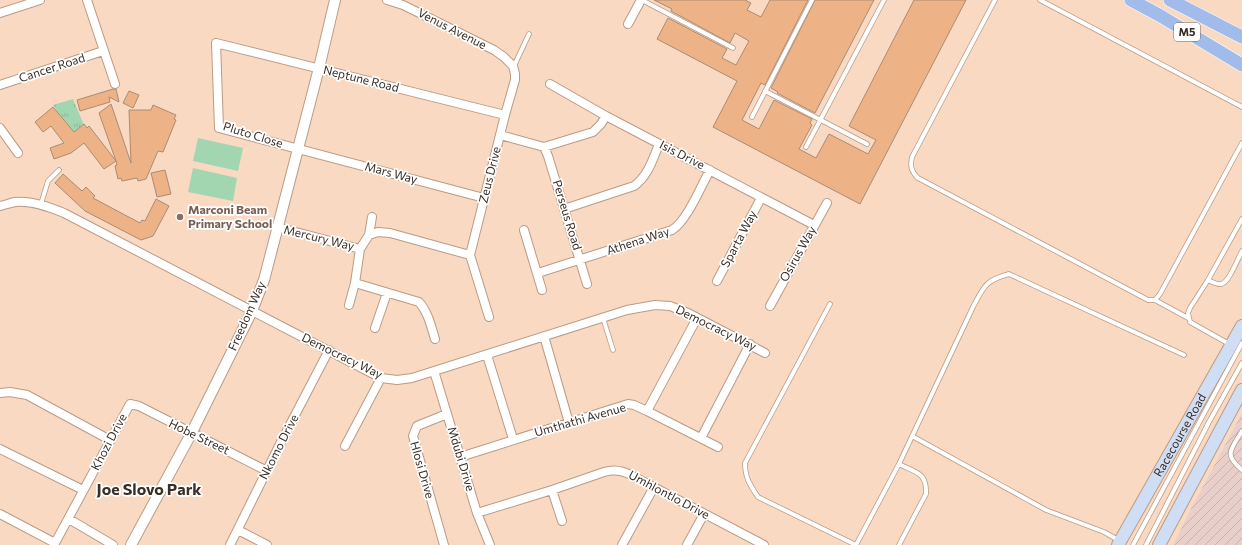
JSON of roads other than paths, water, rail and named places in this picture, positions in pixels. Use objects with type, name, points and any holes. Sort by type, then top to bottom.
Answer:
[{"type":"main road","name":"M5","points":[[1131,0],[1159,15],[1242,65]]},
{"type":"main road","name":"M5","points":[[1170,0],[1242,37]]},
{"type":"main road","name":"Racecourse Road","points":[[1122,544],[1236,344],[1242,326]]},
{"type":"main road","points":[[1159,545],[1242,390]]},
{"type":"street","points":[[0,13],[40,0]]},
{"type":"street","points":[[87,0],[115,84]]},
{"type":"street","name":"Freedom Way","points":[[131,545],[191,434],[209,394],[252,311],[264,280],[297,148],[319,68],[335,0]]},
{"type":"street","name":"Venus Avenue","points":[[387,0],[404,5],[494,50],[513,66]]},
{"type":"street","points":[[628,24],[641,0]]},
{"type":"street","name":"Neptune Road","points":[[216,43],[505,115]]},
{"type":"street","name":"Pluto Close","points":[[216,43],[219,128],[297,148]]},
{"type":"street","name":"Cancer Road","points":[[0,85],[103,51]]},
{"type":"street","name":"Zeus Drive","points":[[470,255],[515,80],[513,66]]},
{"type":"street","name":"Isis Drive","points":[[550,84],[606,116],[814,225]]},
{"type":"street","points":[[500,135],[544,147],[593,132],[606,116]]},
{"type":"street","points":[[0,128],[18,153]]},
{"type":"street","points":[[564,209],[634,186],[641,181],[646,174],[659,144]]},
{"type":"street","name":"Perseus Road","points":[[544,147],[587,284]]},
{"type":"street","name":"Mars Way","points":[[297,148],[484,198]]},
{"type":"street","name":"Athena Way","points":[[538,273],[672,230],[679,226],[710,170]]},
{"type":"street","name":"Sparta Way","points":[[717,281],[762,198]]},
{"type":"street","name":"Democracy Way","points":[[0,206],[16,202],[54,208],[330,350],[381,378],[397,380],[406,379],[627,310],[655,305],[670,306],[750,344],[765,353]]},
{"type":"street","name":"Osirus Way","points":[[770,306],[827,203]]},
{"type":"street","points":[[349,305],[355,283],[360,249],[369,236],[372,217]]},
{"type":"street","name":"Mercury Way","points":[[277,227],[360,249]]},
{"type":"street","points":[[524,230],[542,290]]},
{"type":"street","points":[[369,236],[378,232],[390,233],[470,255],[489,318]]},
{"type":"street","points":[[355,283],[419,302],[428,316],[435,339]]},
{"type":"street","points":[[375,328],[386,293]]},
{"type":"street","points":[[647,411],[697,318]]},
{"type":"street","points":[[544,336],[569,423]]},
{"type":"street","points":[[701,438],[750,344]]},
{"type":"street","name":"Nkomo Drive","points":[[230,545],[330,350]]},
{"type":"street","points":[[487,354],[513,439]]},
{"type":"street","name":"Mdubi Drive","points":[[434,371],[477,513],[490,545]]},
{"type":"street","points":[[345,446],[381,378]]},
{"type":"street","points":[[0,393],[10,392],[27,395],[110,440]]},
{"type":"street","name":"Hobe Street","points":[[131,404],[139,406],[191,434],[267,471]]},
{"type":"street","name":"Khozi Drive","points":[[55,544],[110,440],[131,404]]},
{"type":"street","name":"Umthathi Avenue","points":[[460,457],[513,439],[628,404],[647,411],[718,447]]},
{"type":"street","name":"Hlosi Drive","points":[[444,545],[413,436],[417,426],[447,414]]},
{"type":"street","points":[[0,449],[83,490]]},
{"type":"street","name":"Umhlontlo Drive","points":[[477,513],[612,470],[626,472],[755,543],[764,545]]},
{"type":"street","points":[[622,545],[654,487]]},
{"type":"street","points":[[552,490],[562,522]]},
{"type":"street","points":[[0,514],[55,544]]},
{"type":"street","points":[[688,545],[704,514]]},
{"type":"street","points":[[69,519],[113,545]]},
{"type":"street","points":[[238,530],[267,545]]},
{"type":"lane","points":[[641,0],[733,48]]},
{"type":"lane","points":[[752,117],[812,0]]},
{"type":"lane","points":[[806,147],[884,0]]},
{"type":"lane","points":[[995,0],[912,157],[910,165],[913,173],[918,178],[1148,300],[1155,300],[1188,318],[1190,322],[1236,344],[1133,545]]},
{"type":"lane","points":[[1040,0],[1242,107]]},
{"type":"lane","name":"Zeus Drive","points":[[513,66],[529,34]]},
{"type":"lane","points":[[765,91],[867,144]]},
{"type":"lane","points":[[1155,300],[1242,143]]},
{"type":"lane","points":[[40,205],[48,181],[59,170]]},
{"type":"lane","points":[[1188,318],[1190,308],[1208,280],[1242,219]]},
{"type":"lane","points":[[1208,280],[1221,284],[1224,283],[1228,279],[1242,251]]},
{"type":"lane","points":[[830,304],[746,463],[745,473],[750,486],[758,497],[856,545],[899,464],[984,286],[997,278],[1009,274],[1184,356]]},
{"type":"lane","points":[[603,318],[613,350]]},
{"type":"lane","points":[[1146,545],[1209,422],[1242,363]]},
{"type":"lane","points":[[1242,431],[1231,450],[1230,456],[1232,461],[1242,470]]},
{"type":"lane","points":[[912,436],[1046,510],[1104,532],[1122,544]]},
{"type":"lane","points":[[899,464],[922,476],[927,486],[926,494],[899,545]]},
{"type":"place","name":"Marconi Beam Primary School","points":[[180,217]]},
{"type":"district","name":"Joe Slovo Park","points":[[149,489]]}]
